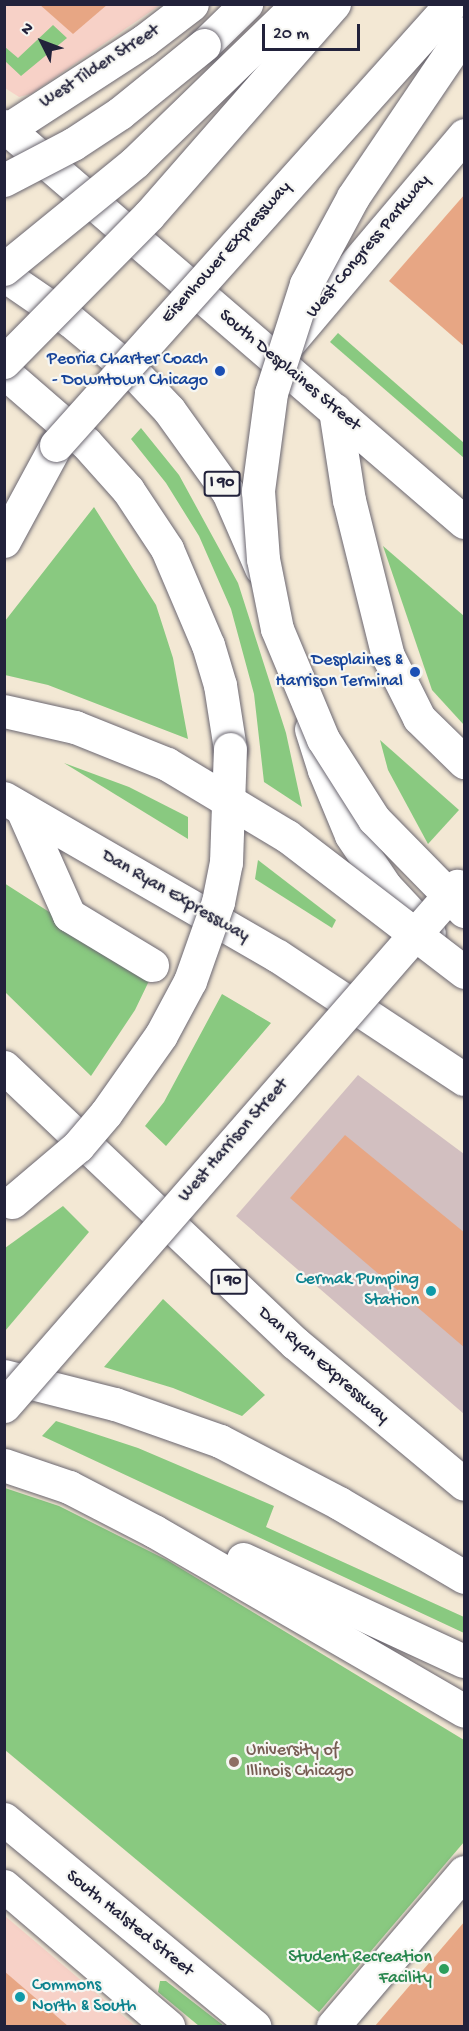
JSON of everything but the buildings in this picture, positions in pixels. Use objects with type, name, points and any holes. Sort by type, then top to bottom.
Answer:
[{"type":"main road","name":"West Tilden Street","points":[[6,128],[146,40],[192,4]]},
{"type":"main road","points":[[4,180],[73,144],[120,113],[163,80],[246,4]]},
{"type":"main road","points":[[4,269],[135,162],[297,4]]},
{"type":"main road","points":[[4,362],[149,215],[334,4]]},
{"type":"main road","name":"Eisenhower Expressway","points":[[4,503],[451,4]]},
{"type":"main road","points":[[462,891],[374,819],[322,739],[277,629],[263,559],[258,491],[271,393],[306,284],[353,197],[426,96],[465,33]]},
{"type":"main road","name":"West Congress Parkway","points":[[275,359],[460,126]]},
{"type":"main road","name":"South Desplaines Street","points":[[6,128],[465,522]]},
{"type":"main road","name":"I 90","points":[[4,275],[71,321],[136,375],[203,454],[228,492],[252,543],[286,635],[324,770],[351,835],[385,886],[465,972]]},
{"type":"main road","points":[[4,372],[86,443],[128,490],[167,549],[208,645],[230,749],[226,862],[218,902],[190,981],[161,1035],[106,1113],[78,1146],[8,1204]]},
{"type":"main road","points":[[335,410],[349,500],[388,656],[419,718],[465,762]]},
{"type":"main road","points":[[4,541],[56,445]]},
{"type":"main road","points":[[4,711],[75,727],[167,764],[287,836],[465,972]]},
{"type":"main road","points":[[13,804],[69,915],[152,965]]},
{"type":"main road","name":"Dan Ryan Expressway","points":[[13,804],[278,956],[465,1079]]},
{"type":"main road","name":"West Harrison Street","points":[[4,1406],[462,891]]},
{"type":"main road","name":"Dan Ryan Expressway","points":[[12,1079],[295,1343],[465,1484]]},
{"type":"main road","points":[[4,1376],[115,1404],[220,1441],[339,1503],[465,1577]]},
{"type":"main road","points":[[4,1448],[460,1659]]},
{"type":"main road","points":[[4,1465],[69,1487],[154,1531],[465,1712]]},
{"type":"main road","name":"South Halsted Street","points":[[4,1819],[254,2026]]},
{"type":"main road","points":[[333,2026],[465,1872]]},
{"type":"main road","points":[[4,1886],[168,2026]]},
{"type":"shaded area","points":[[5,5],[160,5],[31,94],[19,97],[5,88]]},
{"type":"shaded area","name":"Cermak Pumping Station","points":[[358,1075],[464,1154],[464,1414],[236,1216]]},
{"type":"shaded area","points":[[5,1916],[135,2026],[5,2026]]},
{"type":"green space","points":[[53,25],[67,38],[21,76],[5,61],[5,47],[18,58]]},
{"type":"green space","points":[[338,333],[464,443],[464,458],[330,342]]},
{"type":"green space","points":[[141,428],[179,475],[238,583],[286,733],[302,807],[264,782],[254,694],[231,609],[199,536],[166,483],[131,439]]},
{"type":"green space","points":[[94,507],[156,605],[173,658],[188,739],[48,685],[5,675],[5,621]]},
{"type":"green space","points":[[383,546],[464,616],[464,725],[432,690]]},
{"type":"green space","points":[[380,740],[459,810],[428,844],[388,770]]},
{"type":"green space","points":[[64,763],[129,787],[188,817],[188,839]]},
{"type":"green space","points":[[258,860],[336,920],[332,928],[255,879]]},
{"type":"green space","points":[[4,883],[68,924],[161,956],[135,1010],[91,1076],[5,992]]},
{"type":"green space","points":[[222,994],[271,1023],[166,1146],[145,1126],[164,1102]]},
{"type":"green space","points":[[63,1206],[89,1232],[5,1331],[5,1248]]},
{"type":"green space","points":[[163,1299],[265,1395],[242,1416],[173,1388],[104,1367]]},
{"type":"green space","points":[[56,1421],[138,1448],[274,1506],[266,1527],[464,1617],[464,1633],[42,1436]]},
{"type":"green space","name":"University of Illinois Chicago","points":[[5,1488],[59,1506],[167,1560],[464,1740],[464,1842],[319,2012],[5,1750]]},
{"type":"green space","points":[[160,1981],[166,1981],[224,2026],[199,2026],[158,1992]]},
{"type":"place","name":"Peoria Charter Coach - Downtown Chicago","points":[[220,371]]},
{"type":"place","name":"Desplaines & Harrison Terminal","points":[[415,672]]},
{"type":"place","name":"Cermak Pumping Station","points":[[431,1291]]},
{"type":"place","name":"University of Illinois Chicago","points":[[234,1762]]},
{"type":"place","name":"Student Recreation Facility","points":[[444,1969]]},
{"type":"place","name":"Commons North & South","points":[[20,1997]]}]
